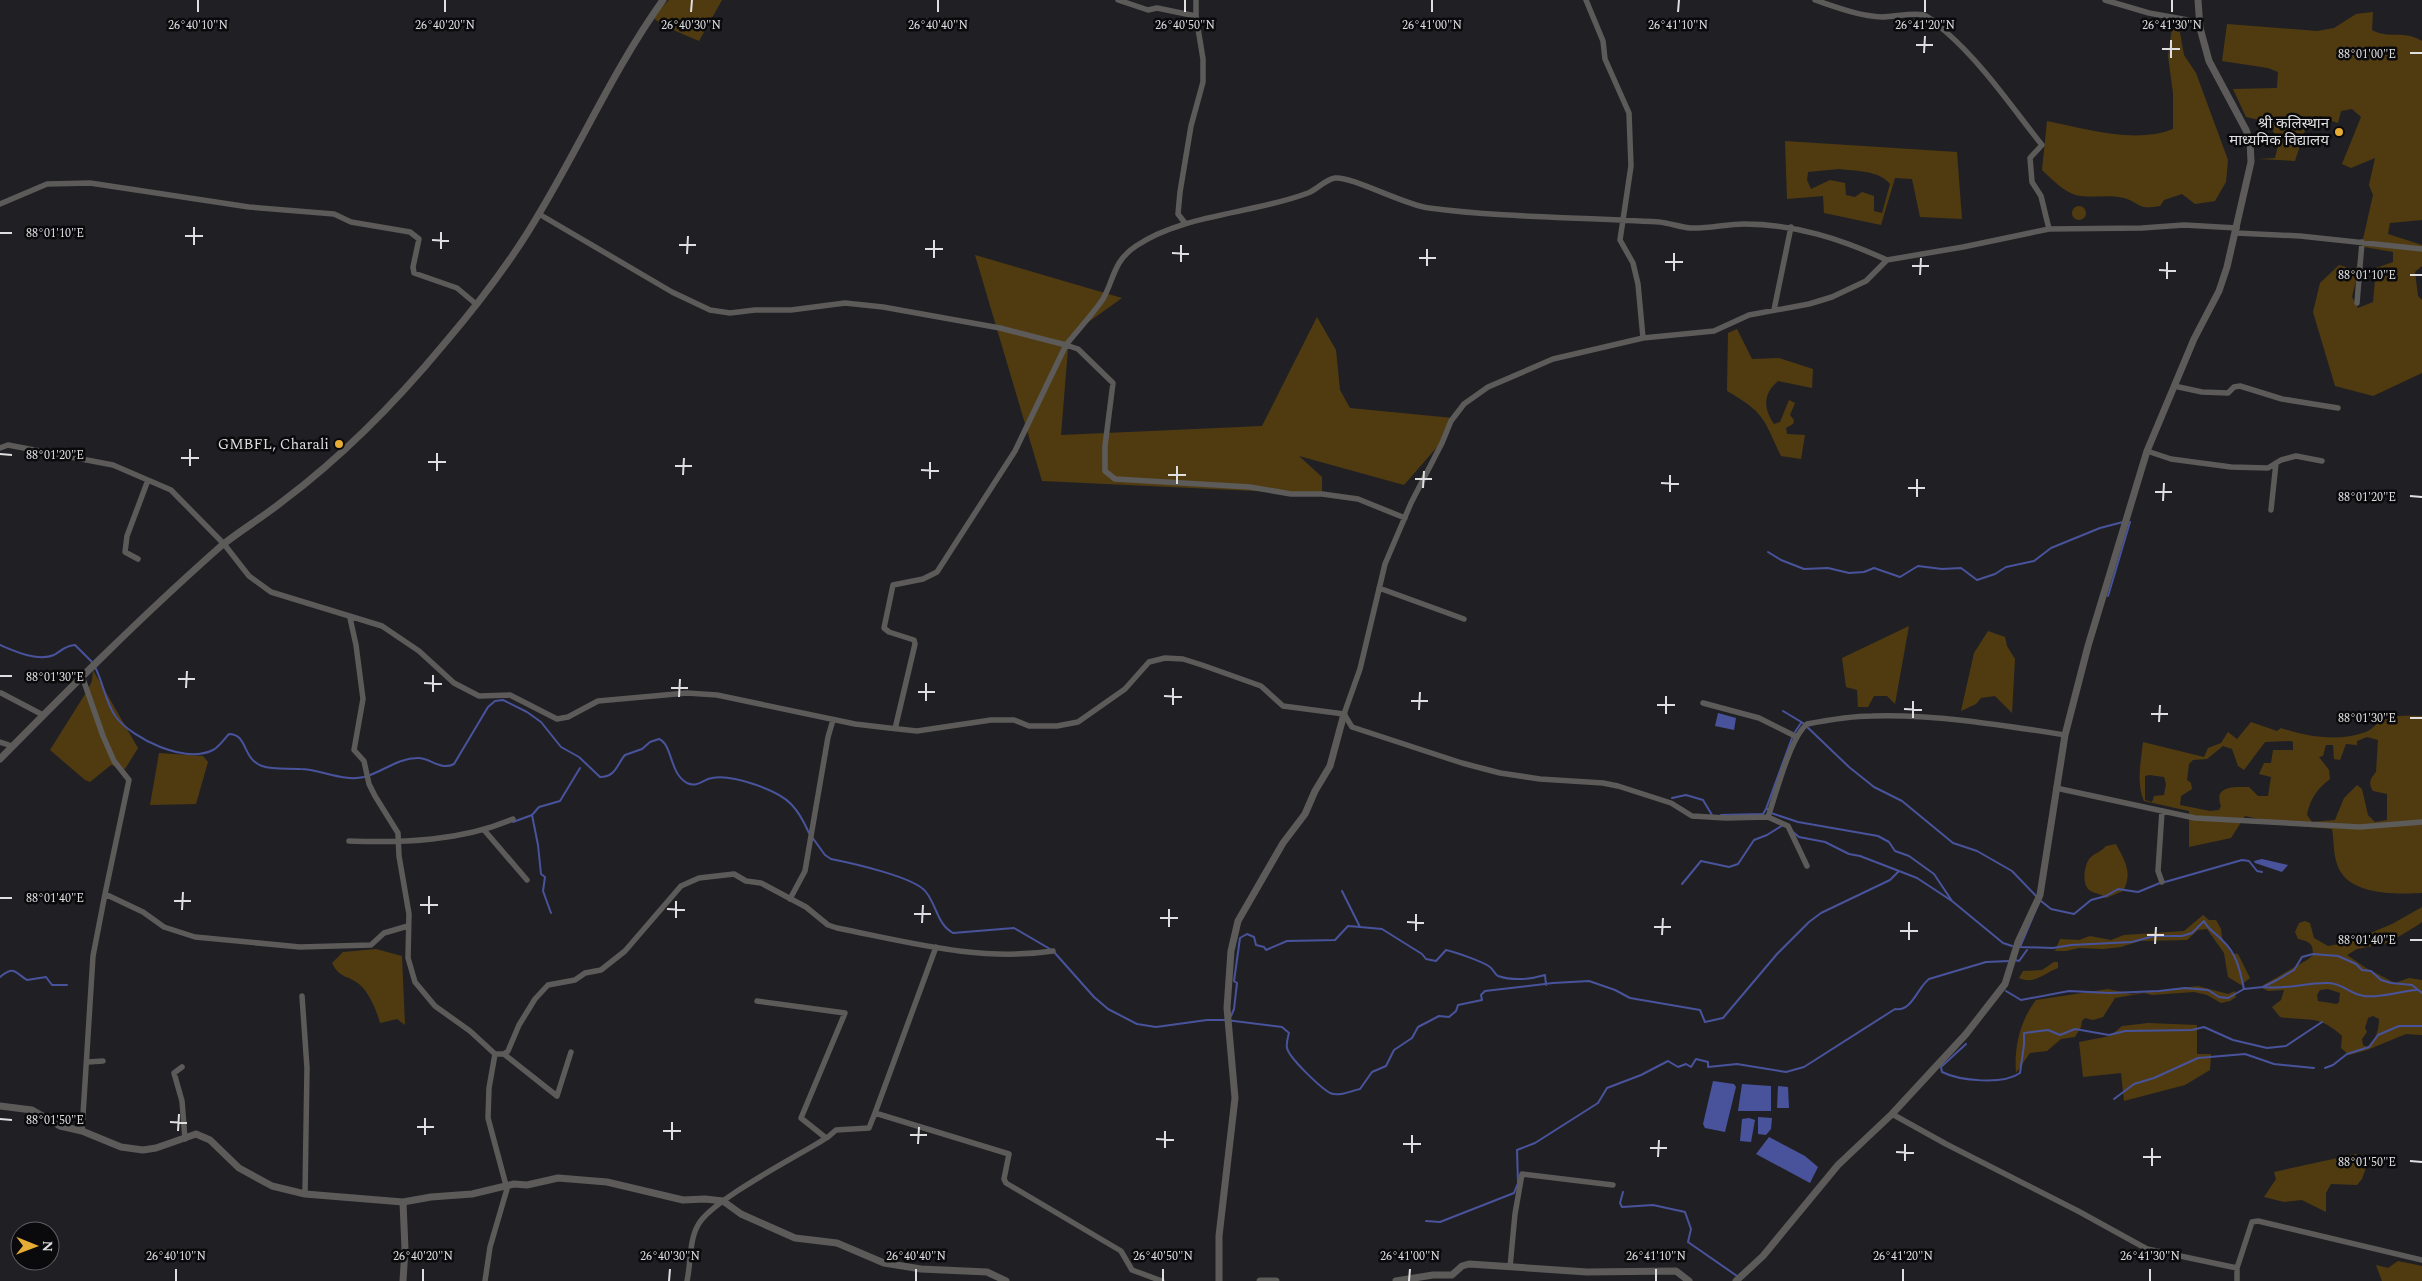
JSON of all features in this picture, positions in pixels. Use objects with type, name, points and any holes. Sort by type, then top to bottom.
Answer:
[{"type":"street","points":[[0,758],[98,660],[224,544],[284,501],[350,445],[388,407],[443,346],[476,304],[539,214],[626,55],[663,0]]},
{"type":"street","points":[[1118,0],[1148,10],[1158,8],[1196,16]]},
{"type":"street","points":[[1185,223],[1178,214],[1180,192],[1191,126],[1203,82],[1203,59],[1196,16],[1196,0]]},
{"type":"street","points":[[1586,0],[1603,41],[1605,59],[1629,113],[1631,166],[1620,240],[1633,263],[1638,284],[1643,338]]},
{"type":"street","points":[[1815,0],[1857,13],[1880,17],[1922,15],[1936,24],[1970,54],[1987,72],[2005,99],[2042,145],[2030,158],[2031,172],[2032,182],[2041,196],[2049,229]]},
{"type":"street","points":[[2105,0],[2149,13],[2199,22]]},
{"type":"street","points":[[1736,1281],[1763,1256],[1838,1165],[1892,1114],[1966,1034],[2002,989],[2039,898],[2065,735],[2088,646],[2147,451],[2194,339],[2219,291],[2237,231],[2251,162],[2250,141],[2240,117],[2209,61],[2199,22],[2198,0]]},
{"type":"street","points":[[895,729],[915,644],[914,640],[889,632],[884,628],[893,585],[923,579],[937,572],[1015,451],[1066,345],[1104,297],[1112,273],[1135,246],[1185,223],[1257,209],[1310,193],[1328,180],[1337,178],[1348,180],[1408,204],[1428,208],[1517,216],[1661,222],[1691,228],[1742,224],[1791,227],[1815,232],[1887,260],[1963,247],[2049,229],[2142,228],[2184,225],[2422,249]]},
{"type":"street","points":[[0,204],[47,184],[90,183],[249,208],[334,214],[351,222],[410,232],[419,239],[413,267],[414,273],[457,288],[476,304]]},
{"type":"street","points":[[539,214],[672,292],[710,310],[730,313],[755,310],[791,310],[845,303],[874,306],[1000,328],[1078,349],[1113,383],[1105,446],[1105,471],[1115,479],[1250,487],[1291,494],[1322,494],[1358,499],[1405,518]]},
{"type":"street","points":[[1774,310],[1791,227]]},
{"type":"street","points":[[2357,303],[2362,242]]},
{"type":"street","points":[[1218,1281],[1219,1236],[1235,1098],[1227,1008],[1231,951],[1238,921],[1283,843],[1305,814],[1315,791],[1330,766],[1344,714],[1360,669],[1385,564],[1451,421],[1464,404],[1488,387],[1553,358],[1643,338],[1714,331],[1749,315],[1809,304],[1850,289],[1866,280],[1887,260]]},
{"type":"street","points":[[2174,386],[2202,392],[2228,393],[2234,386],[2240,386],[2282,399],[2338,408]]},
{"type":"street","points":[[0,448],[8,445],[113,466],[171,490],[224,544],[249,576],[271,592],[350,618],[382,626],[419,651],[454,683],[479,696],[510,695],[557,719],[568,717],[598,701],[688,693],[717,695],[833,720],[895,729],[917,731],[991,720],[1014,720],[1029,726],[1044,726],[1078,722],[1125,688],[1149,662],[1165,658],[1189,661],[1261,686],[1283,706],[1344,714]]},
{"type":"street","points":[[2147,451],[2171,459],[2219,467],[2268,468],[2296,456],[2322,461]]},
{"type":"street","points":[[2271,510],[2276,463]]},
{"type":"street","points":[[138,559],[125,552],[127,536],[148,480]]},
{"type":"street","points":[[1379,588],[1464,619]]},
{"type":"street","points":[[350,618],[356,644],[362,699],[354,750],[364,761],[369,784],[398,833],[400,843],[399,856],[409,914],[408,958],[415,982],[435,1006],[470,1031],[495,1054],[504,1054],[557,1096],[571,1052]]},
{"type":"street","points":[[82,676],[114,761],[129,780],[93,962],[87,1034],[88,1062],[82,1131]]},
{"type":"street","points":[[1,693],[42,715]]},
{"type":"street","points":[[1703,703],[1759,718],[1797,737]]},
{"type":"street","points":[[1344,714],[1352,727],[1462,763],[1500,773],[1540,779],[1603,783],[1647,794],[1671,803],[1692,816],[1726,818],[1770,810]]},
{"type":"street","points":[[1770,810],[1797,737],[1805,726],[1870,716],[1899,716],[1962,721],[2065,735]]},
{"type":"street","points":[[790,899],[805,871],[826,746],[833,720]]},
{"type":"street","points":[[0,742],[12,746]]},
{"type":"street","points":[[2056,788],[2195,818],[2360,827],[2422,822]]},
{"type":"street","points":[[1770,810],[1788,826],[1806,866]]},
{"type":"street","points":[[2162,811],[2158,871],[2162,882]]},
{"type":"street","points":[[349,841],[400,843],[485,830],[513,818]]},
{"type":"street","points":[[485,830],[527,880]]},
{"type":"street","points":[[504,1054],[508,1051],[519,1025],[535,999],[548,985],[575,980],[585,973],[601,970],[625,951],[681,886],[698,878],[734,874],[746,881],[761,883],[837,928],[936,947],[1000,956],[1053,951]]},
{"type":"street","points":[[105,894],[143,912],[164,927],[195,937],[300,947],[371,945],[384,933],[408,926]]},
{"type":"street","points":[[687,1281],[698,1225],[708,1212],[836,1130],[869,1128],[936,947]]},
{"type":"street","points":[[302,996],[307,1068],[305,1194]]},
{"type":"street","points":[[757,1001],[845,1013],[801,1118],[826,1138]]},
{"type":"street","points":[[485,1281],[490,1247],[506,1197],[507,1188],[488,1118],[489,1088],[495,1054]]},
{"type":"street","points":[[88,1062],[103,1062]]},
{"type":"street","points":[[182,1067],[174,1073],[182,1101],[185,1139]]},
{"type":"street","points":[[0,1106],[32,1110],[60,1126],[82,1131],[122,1147],[143,1150],[185,1139],[196,1134],[210,1140],[239,1168],[272,1186],[305,1194],[403,1202],[431,1197],[472,1194],[514,1184],[527,1185],[558,1178],[607,1182],[683,1200],[705,1199],[723,1201],[741,1214],[796,1238],[837,1243],[884,1263],[921,1269],[986,1272],[1006,1281]]},
{"type":"street","points":[[875,1113],[1009,1154],[1004,1179],[1006,1183],[1121,1251],[1132,1270],[1162,1281]]},
{"type":"street","points":[[1892,1114],[2147,1249],[2237,1268]]},
{"type":"street","points":[[1510,1267],[1514,1214],[1522,1174],[1613,1185]]},
{"type":"street","points":[[403,1202],[405,1249],[403,1281]]},
{"type":"street","points":[[2237,1281],[2237,1268],[2252,1222],[2258,1221],[2422,1260]]},
{"type":"street","points":[[1396,1281],[1433,1275],[1452,1275],[1462,1266],[1469,1264],[1586,1272],[1676,1271],[1689,1281]]},
{"type":"street","points":[[1260,1281],[1276,1281]]},
{"type":"shaded area","points":[[669,0],[722,0],[699,41],[664,26],[652,17]]},
{"type":"shaded area","points":[[2373,12],[2372,30],[2379,33],[2415,37],[2422,41],[2422,220],[2390,223],[2388,234],[2422,245],[2422,266],[2415,272],[2418,296],[2422,300],[2422,373],[2373,396],[2335,386],[2313,312],[2320,283],[2339,265],[2356,270],[2373,195],[2369,185],[2375,158],[2351,168],[2342,164],[2361,117],[2352,109],[2341,111],[2338,123],[2314,116],[2307,124],[2295,161],[2258,159],[2275,158],[2279,142],[2267,124],[2246,117],[2233,89],[2277,88],[2278,72],[2268,68],[2222,61],[2227,24],[2317,31],[2334,28],[2356,14]],"holes":[[[2364,247],[2393,252],[2393,262],[2376,268],[2373,302],[2358,308],[2352,297]]]},
{"type":"shaded area","points":[[2179,27],[2184,55],[2196,73],[2228,160],[2226,182],[2215,201],[2195,204],[2182,194],[2164,200],[2160,206],[2143,207],[2119,197],[2075,195],[2060,186],[2042,170],[2047,121],[2111,134],[2143,135],[2173,129],[2173,93],[2168,56],[2172,28]]},
{"type":"shaded area","points":[[1785,141],[1957,152],[1962,219],[1920,217],[1912,179],[1895,178],[1881,225],[1824,213],[1823,196],[1787,199]],"holes":[[[1839,169],[1880,176],[1890,184],[1882,213],[1874,211],[1874,196],[1862,192],[1855,197],[1846,195],[1845,183],[1830,180],[1811,189],[1807,180],[1808,172]]]},
{"type":"shaded area","points":[[2076,206],[2082,206],[2086,213],[2082,220],[2076,220],[2072,216],[2072,210]]},
{"type":"shaded area","points":[[975,255],[1122,298],[1069,336],[1061,435],[1262,426],[1317,317],[1336,350],[1340,390],[1350,408],[1453,418],[1444,439],[1404,485],[1299,456],[1322,477],[1322,494],[1042,481]]},
{"type":"shaded area","points":[[1737,329],[1752,359],[1779,358],[1813,369],[1812,388],[1778,381],[1767,396],[1766,401],[1766,407],[1774,424],[1780,422],[1789,400],[1795,403],[1790,415],[1794,420],[1793,424],[1786,428],[1787,434],[1805,435],[1801,459],[1781,456],[1762,418],[1749,405],[1727,391],[1728,333]]},
{"type":"shaded area","points":[[1909,626],[1895,704],[1887,696],[1874,696],[1868,707],[1858,707],[1857,690],[1846,687],[1842,658]]},
{"type":"shaded area","points":[[1988,631],[2005,637],[2007,646],[2015,659],[2012,713],[1995,696],[1981,698],[1976,704],[1961,711],[1974,653]]},
{"type":"shaded area","points":[[93,670],[138,748],[125,769],[111,765],[90,782],[85,780],[50,750],[87,691],[92,681]]},
{"type":"shaded area","points":[[2400,716],[2422,716],[2422,893],[2373,891],[2361,888],[2351,882],[2342,874],[2337,864],[2332,829],[2285,825],[2245,816],[2231,838],[2189,847],[2189,811],[2144,801],[2140,787],[2143,742],[2204,757],[2208,748],[2221,743],[2228,732],[2237,739],[2251,722],[2277,731],[2281,728],[2312,736],[2334,738],[2366,732],[2384,719]],"holes":[[[2367,737],[2378,740],[2376,772],[2370,783],[2373,791],[2387,794],[2387,820],[2375,822],[2368,815],[2362,789],[2357,785],[2344,798],[2335,820],[2312,822],[2307,815],[2312,799],[2330,779],[2329,770],[2319,757],[2323,756],[2326,745],[2333,745],[2334,759],[2340,760],[2346,744],[2357,745],[2357,741]],[[2265,742],[2293,742],[2293,750],[2273,750],[2271,763],[2264,763],[2259,774],[2271,777],[2268,796],[2258,796],[2249,787],[2232,787],[2220,794],[2221,806],[2219,810],[2210,811],[2180,805],[2181,796],[2192,789],[2191,783],[2187,780],[2189,764],[2193,760],[2207,759],[2223,746],[2232,749],[2238,766],[2244,770]],[[2145,776],[2164,777],[2166,784],[2164,795],[2154,796],[2152,802],[2145,800]]]},
{"type":"shaded area","points":[[159,753],[203,756],[208,762],[196,804],[150,805]]},
{"type":"shaded area","points":[[2116,844],[2127,867],[2126,885],[2123,891],[2106,898],[2088,889],[2084,878],[2085,869],[2092,856],[2106,846]]},
{"type":"shaded area","points":[[2422,907],[2422,922],[2418,925],[2388,943],[2357,949],[2347,955],[2366,968],[2395,983],[2409,978],[2422,980],[2422,1035],[2406,1034],[2367,1050],[2349,1055],[2341,1048],[2342,1036],[2326,1024],[2313,1020],[2280,1017],[2272,1007],[2281,1000],[2284,990],[2268,991],[2260,987],[2313,955],[2310,944],[2298,939],[2295,932],[2299,923],[2305,921],[2310,923],[2314,938],[2328,946],[2349,942],[2392,924]],"holes":[[[2328,989],[2340,993],[2337,1004],[2318,1001],[2317,995],[2320,990]],[[2373,1016],[2379,1019],[2378,1027],[2375,1038],[2367,1047],[2363,1045],[2362,1039],[2367,1032],[2365,1028],[2368,1018]]]},
{"type":"shaded area","points":[[2203,915],[2209,920],[2216,920],[2221,929],[2222,938],[2231,953],[2238,954],[2250,978],[2241,985],[2228,977],[2224,953],[2207,929],[2198,930],[2187,940],[2140,941],[2121,947],[2103,949],[2079,948],[2055,951],[2060,939],[2079,940],[2090,936],[2111,940],[2124,935],[2184,931]]},
{"type":"shaded area","points":[[376,949],[402,956],[405,1025],[397,1019],[380,1023],[372,1002],[363,987],[338,972],[332,963],[343,952]]},
{"type":"shaded area","points":[[2054,962],[2058,962],[2058,968],[2039,978],[2025,980],[2019,978],[2023,971],[2042,970]]},
{"type":"shaded area","points":[[2198,986],[2228,994],[2235,991],[2236,997],[2221,1003],[2207,995],[2194,992],[2152,995],[2144,993],[2115,998],[2103,1017],[2093,1020],[2085,1018],[2075,1037],[2061,1039],[2047,1051],[2030,1053],[2016,1073],[2019,1035],[2030,1008],[2036,1000],[2108,989],[2131,994]]},
{"type":"shaded area","points":[[2148,1023],[2197,1025],[2197,1054],[2211,1054],[2210,1070],[2185,1085],[2124,1101],[2121,1073],[2083,1077],[2079,1042],[2110,1036],[2122,1026]]},
{"type":"shaded area","points":[[2356,1154],[2368,1162],[2362,1179],[2357,1185],[2331,1184],[2326,1193],[2326,1212],[2302,1200],[2284,1202],[2264,1197],[2276,1179],[2274,1172]]},
{"type":"shaded area","points":[[2398,1261],[2422,1266],[2422,1281],[2382,1281],[2376,1265],[2388,1268]]},
{"type":"water","points":[[1718,713],[1736,718],[1734,730],[1715,726]]},
{"type":"water","points":[[2262,859],[2288,865],[2282,872],[2254,861]]},
{"type":"water","points":[[1713,1081],[1734,1084],[1736,1087],[1725,1132],[1705,1128],[1703,1124]]},
{"type":"water","points":[[1742,1084],[1771,1086],[1771,1111],[1738,1111]]},
{"type":"water","points":[[1778,1086],[1788,1087],[1789,1108],[1777,1108]]},
{"type":"water","points":[[1758,1117],[1772,1118],[1771,1129],[1766,1135],[1758,1134]]},
{"type":"water","points":[[1749,1118],[1755,1120],[1751,1142],[1740,1141],[1742,1119]]},
{"type":"water","points":[[1769,1137],[1805,1156],[1818,1167],[1810,1183],[1756,1154]]},
{"type":"waterway","points":[[1768,552],[1781,560],[1804,569],[1828,568],[1849,573],[1864,572],[1874,568],[1900,577],[1918,566],[1942,569],[1961,568],[1977,580],[1995,574],[2006,567],[2034,561],[2051,548],[2100,528],[2123,522]]},
{"type":"waterway","points":[[2108,596],[2130,522]]},
{"type":"waterway","points":[[0,645],[26,655],[41,657],[54,655],[66,647],[75,645],[93,663]]},
{"type":"waterway","points":[[95,667],[116,717],[134,733],[147,741],[174,752],[201,754],[213,750],[229,734],[235,735],[243,742],[251,758],[256,763],[271,768],[308,770],[340,777],[356,778],[371,775],[403,760],[410,759],[418,758],[449,766],[454,764],[488,707],[495,701],[503,700],[527,712],[541,722],[561,747],[579,757],[600,777],[610,775],[625,755],[642,749],[650,742],[659,739],[667,747],[677,773],[687,783],[700,783],[721,777],[731,778],[754,784],[776,793],[791,804],[804,822],[809,833]]},
{"type":"waterway","points":[[1783,711],[1803,723],[1849,767],[1874,787],[1902,801],[1953,843],[1977,851],[2012,871],[2037,897]]},
{"type":"waterway","points":[[1795,732],[1801,723]]},
{"type":"waterway","points":[[1766,809],[1792,738]]},
{"type":"waterway","points":[[551,913],[543,891],[545,877],[541,874],[532,815],[539,807],[560,801],[580,768]]},
{"type":"waterway","points":[[1672,798],[1686,795],[1703,800],[1712,815]]},
{"type":"waterway","points":[[1721,815],[1763,814],[1766,809],[1769,809]]},
{"type":"waterway","points":[[1771,813],[1798,822],[1878,836],[1889,842],[1895,851],[1909,856],[1934,874],[1952,901]]},
{"type":"waterway","points":[[513,822],[532,815]]},
{"type":"waterway","points":[[1682,884],[1701,861],[1729,867],[1738,864],[1754,840],[1767,835],[1783,825]]},
{"type":"waterway","points":[[1793,832],[1799,837],[1825,842],[1849,854],[1860,856],[1899,871]]},
{"type":"waterway","points":[[812,837],[825,855],[831,859],[882,871],[920,886],[930,897],[940,920],[953,933],[1014,928],[1050,949]]},
{"type":"waterway","points":[[2165,882],[2242,860],[2249,861],[2257,871],[2262,872]]},
{"type":"waterway","points":[[1054,952],[1094,997],[1108,1009],[1137,1024],[1156,1027],[1207,1020],[1226,1020],[1282,1027],[1289,1033],[1287,1048],[1293,1059],[1326,1090],[1330,1093],[1338,1094],[1360,1089],[1372,1072],[1386,1066],[1394,1050],[1412,1038],[1418,1027],[1439,1016],[1449,1017],[1456,1011],[1458,1005],[1482,1000],[1481,995],[1485,991],[1589,981],[1615,990],[1630,998],[1700,1010],[1705,1022],[1723,1018],[1777,954],[1809,922],[1821,913],[1890,880],[1899,871],[1917,878],[1952,901],[2003,943],[2012,946]]},
{"type":"waterway","points":[[2041,901],[2051,909],[2074,914],[2091,900],[2106,896],[2118,889],[2138,892],[2160,883]]},
{"type":"waterway","points":[[1342,891],[1360,927],[1382,929],[1422,954],[1426,959],[1436,961],[1446,950],[1482,963],[1504,978],[1522,979],[1545,975],[1546,985]]},
{"type":"waterway","points":[[2040,900],[2020,947],[2053,948],[2071,945],[2132,942],[2154,936],[2182,936],[2192,933],[2204,921],[2232,951],[2244,989],[2263,987],[2277,980],[2294,970],[2302,957],[2313,954],[2338,956],[2356,964],[2362,970],[2371,971],[2381,980],[2412,985],[2422,993]]},
{"type":"waterway","points":[[1231,1016],[1234,1009],[1237,983],[1234,981],[1240,938],[1247,934],[1254,937],[1256,945],[1264,947],[1266,950],[1287,941],[1335,940],[1348,926],[1360,927]]},
{"type":"waterway","points":[[2015,960],[2019,961],[2027,950]]},
{"type":"waterway","points":[[1426,1221],[1440,1222],[1514,1193],[1518,1183],[1517,1150],[1535,1143],[1598,1103],[1607,1088],[1641,1075],[1668,1061],[1678,1067],[1686,1064],[1691,1067],[1696,1059],[1708,1062],[1708,1067],[1737,1064],[1786,1072],[1804,1067],[1895,1009],[1906,1007],[1929,979],[1986,962],[2010,961]]},
{"type":"waterway","points":[[0,977],[9,971],[15,971],[27,980],[46,977],[52,985],[67,985]]},
{"type":"waterway","points":[[2264,987],[2282,988],[2329,983],[2338,985],[2355,994],[2371,996],[2417,990]]},
{"type":"waterway","points":[[2006,991],[2021,1000],[2069,991],[2110,993],[2185,988],[2208,990],[2219,997],[2228,998],[2244,989]]},
{"type":"waterway","points":[[1966,1044],[1941,1067],[1942,1072],[1959,1078],[1993,1080],[2013,1077],[2020,1073],[2024,1033],[2048,1030],[2060,1035],[2075,1029],[2109,1035],[2125,1031],[2192,1030],[2204,1027],[2233,1040],[2267,1048],[2286,1046],[2322,1022]]},
{"type":"waterway","points":[[2325,1068],[2333,1065],[2347,1054],[2369,1047],[2378,1035],[2399,1026],[2422,1026]]},
{"type":"waterway","points":[[2114,1099],[2134,1084],[2154,1078],[2198,1058],[2245,1054],[2274,1064],[2314,1068]]},
{"type":"waterway","points":[[1623,1192],[1620,1203],[1622,1207],[1653,1205],[1685,1212],[1691,1229],[1688,1242],[1737,1276]]},
{"type":"place","name":"श्री कलिस्थान माध्यमिक विद्यालय","points":[[2339,132]]},
{"type":"place","name":"GMBFL, Charali","points":[[339,444]]}]
